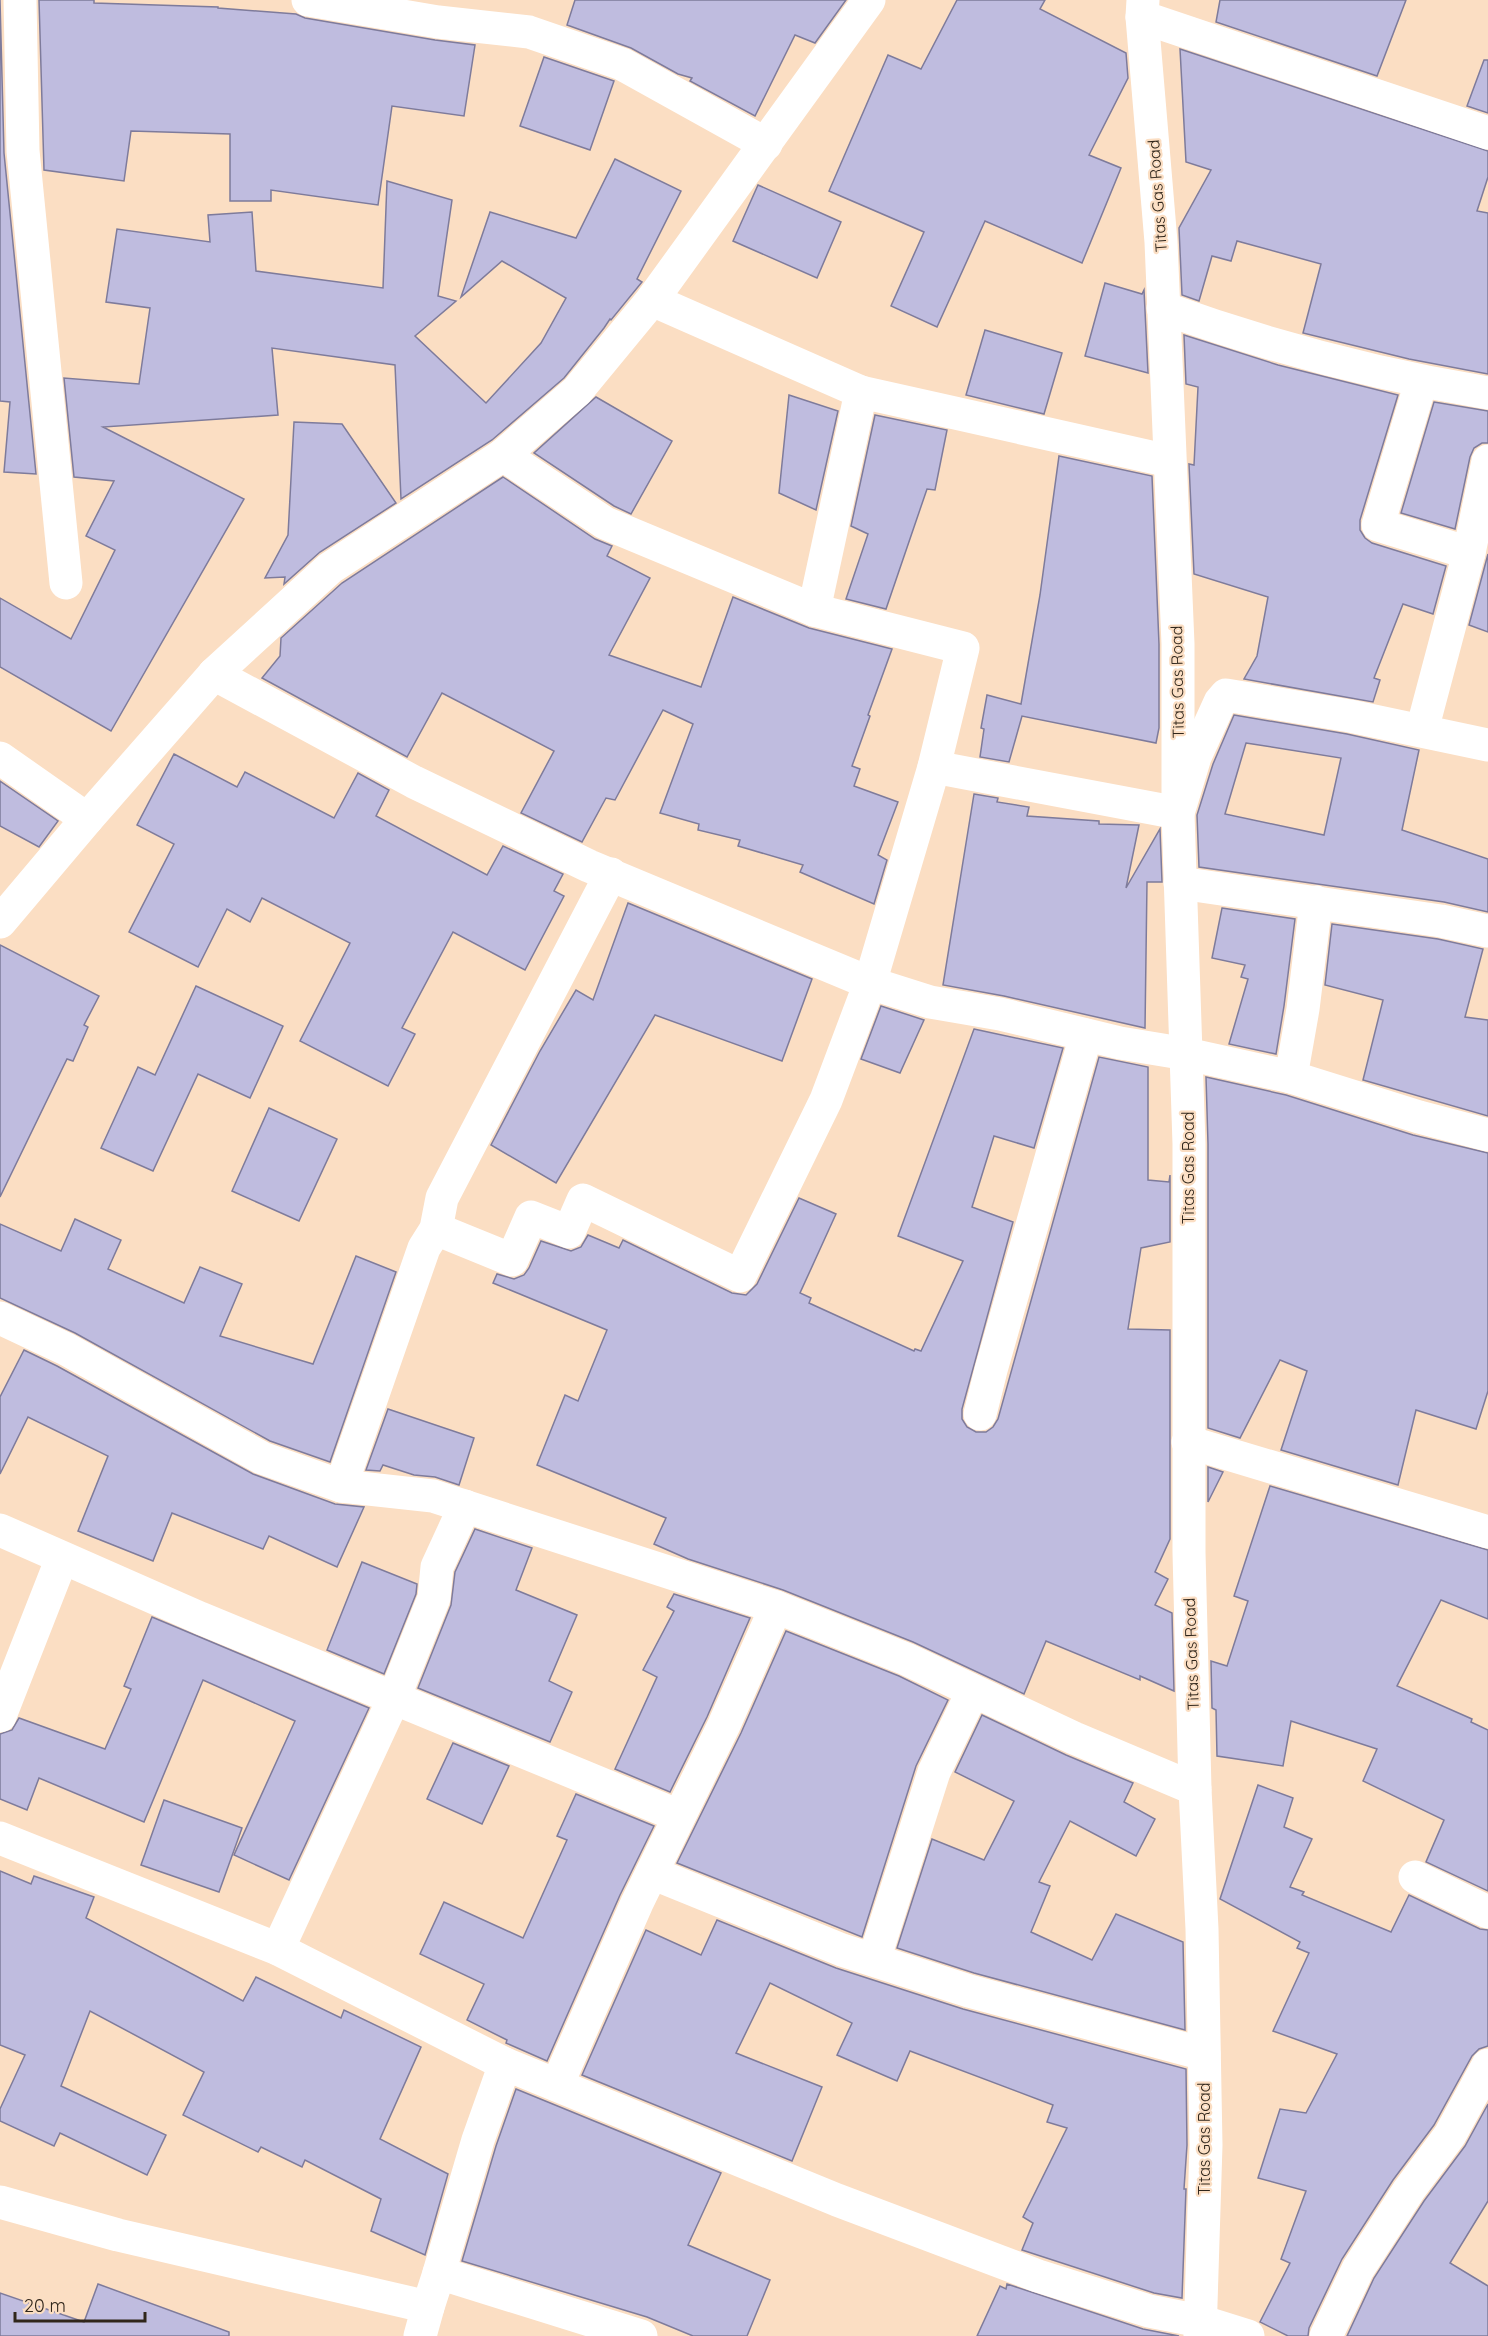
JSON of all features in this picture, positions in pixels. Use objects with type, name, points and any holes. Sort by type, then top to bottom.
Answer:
[{"type":"street","points":[[20,0],[23,151],[66,583]]},
{"type":"street","points":[[308,0],[441,11],[529,32],[622,64],[766,144]]},
{"type":"street","points":[[0,922],[213,674],[330,568],[503,455],[577,391],[652,300],[869,0]]},
{"type":"street","points":[[1142,8],[1488,133]]},
{"type":"street","name":"Titas Gas Road","points":[[1142,8],[1161,242],[1178,644],[1178,813],[1189,1144],[1188,1442],[1195,1789],[1203,1929],[1206,2145],[1200,2328]]},
{"type":"street","points":[[652,300],[861,392],[1169,461]]},
{"type":"street","points":[[1163,308],[1231,332],[1421,382],[1488,393]]},
{"type":"street","points":[[1421,382],[1378,525],[1469,554]]},
{"type":"street","points":[[814,610],[861,392]]},
{"type":"street","points":[[436,1229],[512,1260],[531,1217],[569,1232],[583,1200],[740,1276],[826,1100],[870,983],[934,767],[963,648],[814,610],[605,523],[503,455]]},
{"type":"street","points":[[1422,730],[1469,554],[1488,461]]},
{"type":"street","points":[[213,674],[414,783],[589,866],[870,983],[930,1002],[1000,1014],[1120,1043],[1186,1054],[1291,1077],[1419,1118],[1488,1135]]},
{"type":"street","points":[[934,767],[1178,813],[1195,757],[1220,702],[1226,695],[1422,730],[1488,745]]},
{"type":"street","points":[[0,758],[87,819]]},
{"type":"street","points":[[341,1486],[424,1248],[436,1229],[442,1198],[611,874]]},
{"type":"street","points":[[1180,883],[1441,921],[1488,931]]},
{"type":"street","points":[[1291,1077],[1303,1009],[1316,902]]},
{"type":"street","points":[[980,1414],[1086,1035]]},
{"type":"street","points":[[0,1318],[66,1349],[262,1458],[341,1486],[433,1496],[776,1607],[906,1659],[1074,1738],[1195,1789]]},
{"type":"street","points":[[1188,1442],[1488,1532]]},
{"type":"street","points":[[278,1949],[394,1698],[434,1598],[437,1567],[465,1506]]},
{"type":"street","points":[[0,1530],[394,1698],[680,1816]]},
{"type":"street","points":[[0,1716],[62,1558]]},
{"type":"street","points":[[556,2085],[651,1873],[724,1725],[776,1607]]},
{"type":"street","points":[[874,1960],[934,1772],[973,1691]]},
{"type":"street","points":[[0,1838],[278,1949],[505,2064],[837,2200],[1038,2276],[1200,2328],[1248,2336]]},
{"type":"street","points":[[651,1873],[832,1946],[874,1960],[969,1991],[1204,2054]]},
{"type":"street","points":[[1414,1877],[1488,1912]]},
{"type":"street","points":[[0,2202],[424,2322],[478,2140],[505,2064]]},
{"type":"street","points":[[1326,2336],[1358,2269],[1408,2190],[1450,2134],[1488,2065]]},
{"type":"street","points":[[439,2273],[641,2336]]},
{"type":"building","points":[[0,0],[4,153],[36,474],[4,472],[10,402],[0,401]]},
{"type":"building","points":[[39,0],[94,0],[94,3],[218,7],[296,14],[305,18],[475,45],[464,116],[392,106],[378,205],[271,190],[271,201],[230,201],[230,134],[131,131],[124,181],[44,170]]},
{"type":"building","points":[[575,0],[846,0],[815,43],[795,35],[755,116],[690,81],[692,78],[678,74],[631,48],[567,25]]},
{"type":"building","points":[[957,0],[1045,0],[1040,9],[1126,53],[1128,78],[1089,155],[1121,168],[1082,263],[985,221],[937,327],[891,306],[924,232],[829,191],[888,55],[921,69]]},
{"type":"building","points":[[1220,0],[1406,0],[1377,76],[1216,22]]},
{"type":"building","points":[[1180,49],[1488,151],[1488,177],[1477,211],[1488,213],[1488,374],[1409,359],[1303,333],[1321,264],[1237,241],[1231,261],[1212,256],[1199,301],[1182,295],[1179,228],[1211,170],[1186,162]]},
{"type":"building","points":[[544,57],[614,81],[590,150],[520,126]]},
{"type":"building","points":[[1484,60],[1488,60],[1488,113],[1467,106]]},
{"type":"building","points":[[615,159],[681,191],[637,279],[642,282],[564,378],[492,440],[401,499],[395,365],[272,348],[278,415],[103,427],[244,499],[111,731],[0,667],[0,598],[71,639],[115,550],[86,536],[114,481],[74,477],[64,378],[139,384],[150,308],[106,302],[117,229],[210,242],[208,215],[252,212],[256,271],[383,288],[387,181],[452,200],[438,296],[456,301],[415,336],[486,403],[541,343],[566,298],[502,261],[461,297],[490,212],[576,238]]},
{"type":"building","points":[[758,185],[841,222],[817,278],[733,241]]},
{"type":"building","points":[[1105,283],[1142,294],[1144,290],[1148,373],[1085,356]]},
{"type":"building","points":[[985,330],[1062,353],[1044,414],[966,395]]},
{"type":"building","points":[[1184,335],[1278,365],[1398,395],[1360,520],[1360,530],[1372,543],[1446,566],[1433,614],[1403,604],[1374,678],[1380,680],[1373,702],[1244,679],[1257,656],[1268,597],[1194,574],[1189,464],[1194,465],[1198,387],[1186,384]]},
{"type":"building","points":[[789,395],[838,411],[816,510],[779,493]]},
{"type":"building","points":[[596,397],[672,441],[631,514],[614,506],[534,453]]},
{"type":"building","points":[[1434,402],[1488,411],[1488,443],[1482,443],[1474,448],[1470,457],[1455,529],[1401,513]]},
{"type":"building","points":[[875,415],[947,430],[935,490],[927,489],[886,609],[846,599],[868,534],[851,526]]},
{"type":"building","points":[[294,422],[342,424],[396,503],[320,552],[284,584],[285,577],[265,578],[288,535]]},
{"type":"building","points":[[1059,456],[1152,476],[1159,644],[1159,728],[1156,743],[1022,716],[1009,762],[980,757],[984,729],[981,728],[987,695],[1021,704],[1040,595]]},
{"type":"building","points":[[503,477],[595,539],[612,546],[607,556],[650,578],[609,655],[701,687],[733,597],[809,628],[892,649],[852,766],[860,769],[854,786],[898,802],[878,855],[887,860],[874,904],[800,872],[803,865],[738,846],[740,840],[698,830],[699,824],[660,813],[693,724],[663,710],[615,800],[606,798],[582,842],[521,813],[554,751],[442,693],[407,757],[262,678],[280,656],[281,638],[342,583]]},
{"type":"building","points":[[1488,554],[1488,632],[1469,625]]},
{"type":"building","points":[[1234,715],[1347,734],[1419,750],[1402,830],[1488,859],[1488,912],[1444,902],[1199,867],[1197,815],[1213,764]],"holes":[[[1246,743],[1341,758],[1324,835],[1225,814]]]},
{"type":"building","points":[[174,754],[237,787],[245,772],[334,818],[358,773],[389,790],[376,816],[487,875],[503,846],[563,874],[554,891],[564,896],[525,970],[453,932],[402,1028],[415,1034],[388,1086],[300,1041],[350,943],[262,898],[250,922],[227,909],[198,967],[129,932],[174,844],[137,825]]},
{"type":"building","points":[[0,781],[58,821],[39,847],[0,826]]},
{"type":"building","points":[[974,794],[998,798],[997,802],[1029,807],[1027,816],[1099,821],[1099,824],[1139,825],[1126,888],[1160,829],[1162,882],[1147,882],[1145,1028],[1004,996],[943,985]]},
{"type":"building","points":[[628,903],[812,979],[782,1061],[655,1015],[556,1183],[491,1145],[540,1051],[576,990],[593,1000]]},
{"type":"building","points":[[1222,908],[1295,919],[1276,1054],[1229,1044],[1248,979],[1241,977],[1245,965],[1212,958]]},
{"type":"building","points":[[1332,924],[1438,939],[1483,949],[1465,1017],[1488,1020],[1488,1116],[1363,1080],[1383,1000],[1325,985]]},
{"type":"building","points":[[0,945],[99,996],[84,1025],[88,1027],[73,1061],[67,1059],[0,1197]]},
{"type":"building","points":[[196,986],[283,1026],[250,1098],[198,1074],[153,1171],[101,1148],[138,1067],[155,1075]]},
{"type":"building","points":[[881,1006],[924,1020],[900,1073],[861,1059]]},
{"type":"building","points":[[974,1029],[1063,1048],[1034,1148],[994,1136],[972,1207],[1013,1222],[962,1409],[962,1419],[967,1427],[976,1432],[986,1432],[998,1419],[1099,1057],[1148,1067],[1148,1180],[1169,1182],[1170,1175],[1170,1242],[1141,1248],[1128,1329],[1170,1330],[1170,1539],[1155,1572],[1168,1579],[1155,1605],[1172,1613],[1174,1691],[1140,1676],[1140,1680],[1046,1641],[1024,1694],[913,1642],[783,1590],[688,1559],[654,1544],[666,1518],[537,1465],[565,1395],[578,1401],[607,1330],[493,1283],[497,1274],[514,1279],[524,1275],[541,1241],[571,1251],[581,1247],[588,1235],[619,1248],[623,1240],[732,1293],[746,1295],[757,1284],[799,1198],[836,1214],[800,1293],[811,1298],[809,1303],[914,1351],[915,1349],[921,1351],[963,1261],[898,1236]]},
{"type":"building","points":[[1206,1077],[1286,1095],[1413,1135],[1488,1153],[1488,1391],[1476,1429],[1416,1410],[1398,1485],[1281,1450],[1307,1371],[1280,1360],[1240,1438],[1208,1428]]},
{"type":"building","points":[[269,1108],[337,1139],[299,1221],[232,1191]]},
{"type":"building","points":[[75,1219],[121,1240],[108,1269],[184,1303],[200,1267],[242,1284],[220,1336],[313,1364],[356,1256],[396,1272],[330,1462],[270,1441],[75,1333],[0,1298],[0,1224],[61,1251]]},
{"type":"building","points":[[24,1350],[253,1474],[335,1504],[364,1507],[337,1567],[269,1536],[263,1549],[172,1513],[153,1561],[78,1531],[108,1456],[28,1417],[0,1474],[0,1397]]},
{"type":"building","points":[[388,1409],[474,1438],[459,1485],[383,1465],[380,1471],[366,1470]]},
{"type":"building","points":[[1208,1467],[1223,1472],[1208,1502]]},
{"type":"building","points":[[1270,1486],[1488,1550],[1488,1619],[1441,1600],[1397,1686],[1472,1719],[1471,1722],[1488,1730],[1488,1891],[1426,1862],[1444,1820],[1363,1781],[1377,1749],[1291,1721],[1283,1766],[1217,1756],[1216,1710],[1212,1708],[1211,1661],[1227,1666],[1248,1601],[1234,1596]]},
{"type":"building","points":[[475,1529],[532,1548],[516,1590],[577,1615],[549,1681],[572,1692],[550,1742],[418,1688],[451,1605],[455,1572]]},
{"type":"building","points":[[362,1562],[417,1584],[416,1594],[384,1674],[327,1650]]},
{"type":"building","points":[[674,1594],[750,1618],[707,1717],[670,1792],[615,1769],[657,1677],[643,1670],[674,1611],[667,1607]]},
{"type":"building","points":[[152,1617],[369,1708],[289,1880],[234,1855],[295,1721],[203,1680],[144,1822],[39,1778],[27,1810],[0,1799],[0,1734],[12,1730],[19,1718],[105,1749],[131,1689],[124,1686]]},
{"type":"building","points":[[786,1631],[899,1676],[948,1700],[916,1766],[862,1937],[677,1863],[741,1733]]},
{"type":"building","points":[[982,1715],[1066,1755],[1133,1783],[1124,1802],[1155,1819],[1136,1856],[1070,1821],[1039,1882],[1050,1886],[1031,1932],[1092,1960],[1116,1914],[1183,1942],[1185,2030],[974,1973],[897,1948],[932,1839],[984,1860],[1014,1801],[955,1772]]},
{"type":"building","points":[[453,1743],[509,1766],[482,1824],[427,1799]]},
{"type":"building","points":[[1258,1785],[1293,1798],[1284,1827],[1312,1839],[1290,1887],[1304,1892],[1302,1895],[1391,1932],[1409,1895],[1480,1929],[1488,1930],[1488,2046],[1479,2049],[1472,2056],[1434,2125],[1393,2180],[1342,2259],[1309,2328],[1308,2336],[1288,2336],[1260,2322],[1290,2263],[1281,2259],[1306,2191],[1258,2178],[1280,2109],[1306,2113],[1337,2054],[1273,2031],[1309,1953],[1297,1948],[1300,1942],[1220,1899]]},
{"type":"building","points":[[576,1794],[654,1826],[620,1895],[547,2061],[506,2043],[507,2040],[467,2020],[484,1984],[420,1954],[444,1902],[523,1938],[567,1840],[557,1836]]},
{"type":"building","points":[[164,1800],[242,1828],[219,1892],[141,1865]]},
{"type":"building","points":[[0,1871],[31,1884],[34,1876],[94,1897],[86,1918],[243,2001],[256,1977],[341,2018],[344,2010],[421,2047],[380,2139],[448,2174],[425,2255],[371,2231],[381,2199],[305,2160],[302,2167],[261,2147],[258,2152],[183,2115],[204,2072],[90,2011],[61,2086],[166,2135],[147,2175],[60,2133],[54,2146],[0,2121],[0,2109],[25,2055],[0,2045]]},
{"type":"building","points":[[717,1920],[836,1968],[963,2009],[1186,2069],[1187,2145],[1182,2298],[1154,2293],[1022,2250],[1033,2223],[1023,2217],[1067,2128],[1047,2122],[1053,2105],[910,2051],[897,2081],[837,2055],[852,2023],[770,1983],[736,2053],[822,2087],[792,2161],[582,2075],[646,1930],[701,1955]]},
{"type":"building","points":[[516,2089],[721,2173],[688,2245],[770,2280],[747,2336],[693,2336],[647,2317],[462,2261],[496,2146]]},
{"type":"building","points":[[1488,2104],[1488,2201],[1450,2263],[1488,2286],[1488,2336],[1347,2336],[1374,2278],[1424,2201],[1465,2146]]},
{"type":"building","points":[[98,2284],[229,2332],[229,2336],[0,2336],[0,2293],[84,2322]]},
{"type":"building","points":[[1007,2284],[1143,2329],[1179,2336],[977,2336],[1000,2286],[1006,2289]]}]
